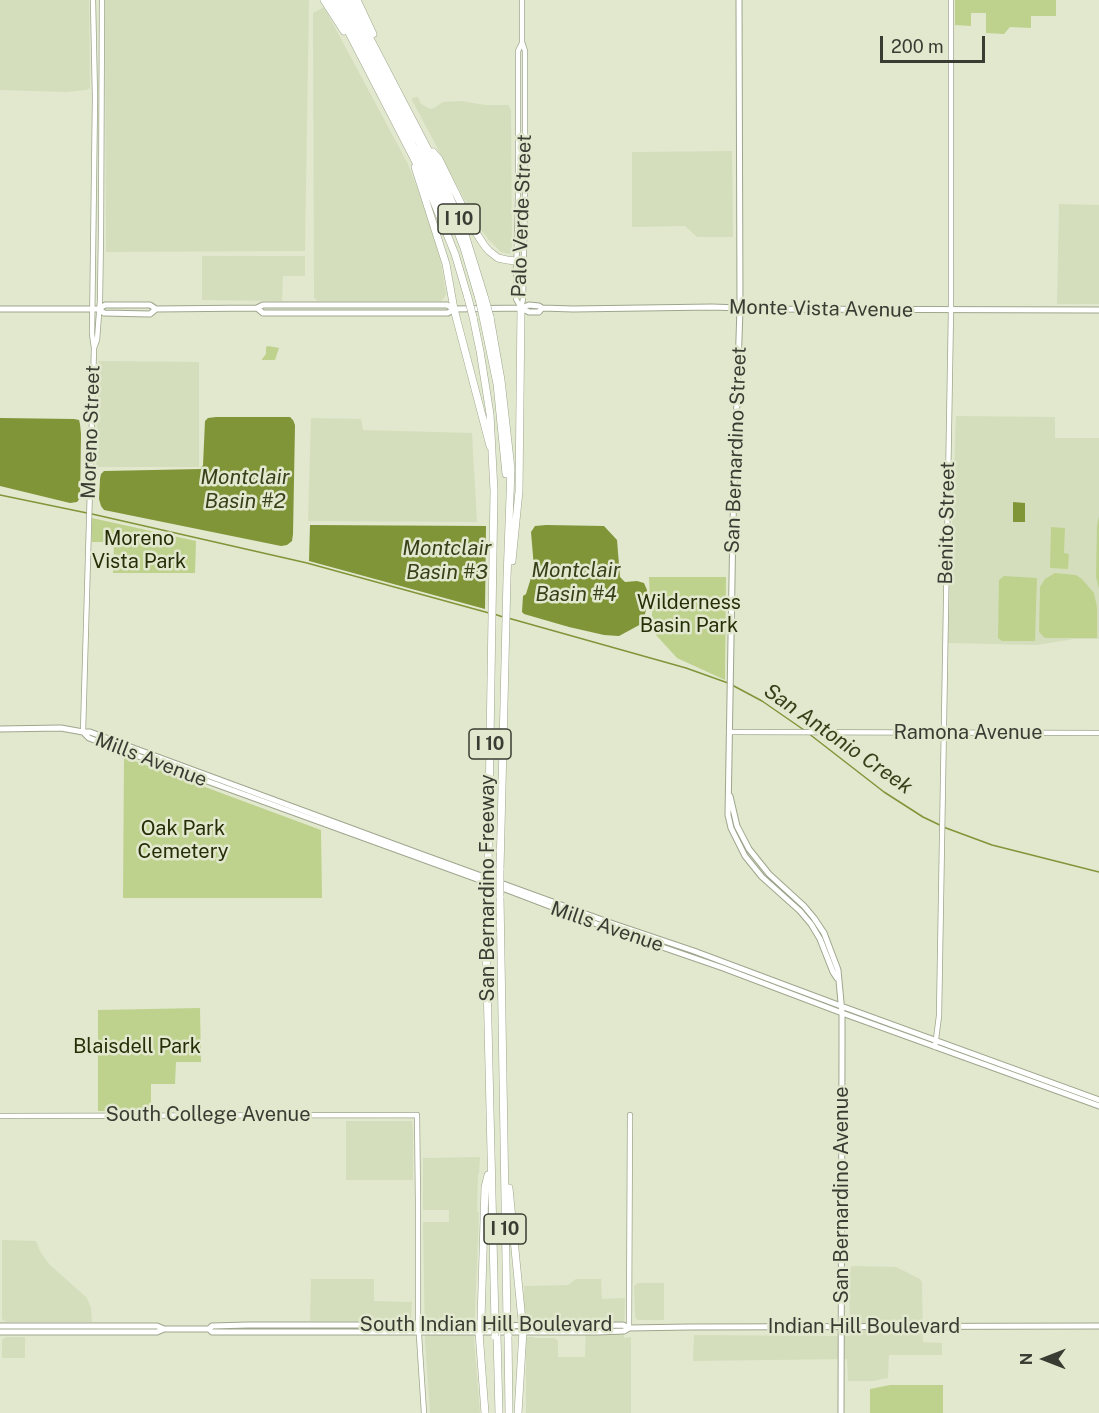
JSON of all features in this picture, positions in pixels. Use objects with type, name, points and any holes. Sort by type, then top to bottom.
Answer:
[{"type":"highway","points":[[324,0],[364,62]]},
{"type":"highway","name":"San Bernardino Freeway","points":[[332,0],[425,180],[455,254],[473,317],[490,414],[494,491],[486,939],[497,1413]]},
{"type":"highway","points":[[338,0],[429,175],[441,207],[443,223]]},
{"type":"highway","points":[[343,0],[419,142],[441,189],[482,299]]},
{"type":"highway","name":"San Bernardino Freeway","points":[[350,0],[426,143],[463,228],[500,371],[510,453],[511,491],[500,870],[509,1413]]},
{"type":"highway","points":[[357,0],[387,69]]},
{"type":"highway","points":[[426,143],[439,159],[473,228],[484,245],[498,258],[516,261]]},
{"type":"highway","points":[[410,150],[446,264],[454,309],[492,454]]},
{"type":"highway","points":[[507,578],[512,562],[519,491],[521,308]]},
{"type":"highway","points":[[503,1136],[523,1328],[518,1413]]},
{"type":"highway","points":[[485,1413],[479,1329],[485,1187],[490,1167]]},
{"type":"main road","name":"San Bernardino Street","points":[[739,0],[740,308],[728,792],[737,826],[749,849],[769,874],[804,906],[824,933],[838,970],[841,1010]]},
{"type":"main road","name":"Monte Vista Avenue","points":[[0,309],[96,309],[105,305],[150,304],[156,309],[256,308],[263,313],[448,313],[454,309],[521,308],[529,312],[539,312],[542,308],[1099,310]]},
{"type":"main road","name":"Mills Avenue","points":[[0,729],[62,728],[83,732],[89,738],[724,962],[841,1010],[1099,1100]]},
{"type":"main road","name":"San Bernardino Avenue","points":[[841,1010],[841,1413]]},
{"type":"main road","name":"Mills Avenue","points":[[936,1043],[1099,1106]]},
{"type":"main road","name":"South Indian Hill Boulevard","points":[[0,1326],[157,1326],[164,1329],[209,1329],[212,1332],[523,1328],[598,1332],[624,1331],[629,1328]]},
{"type":"main road","name":"Indian Hill Boulevard","points":[[629,1328],[1099,1326]]},
{"type":"main road","name":"South Indian Hill Boulevard","points":[[0,1332],[157,1332],[164,1329]]},
{"type":"street","name":"Moreno Street","points":[[83,732],[94,348],[97,340],[93,0]]},
{"type":"street","name":"Moreno Street","points":[[96,309],[102,179],[102,0]]},
{"type":"street","name":"Palo Verde Street","points":[[521,308],[525,198],[525,51],[522,42],[522,0]]},
{"type":"street","name":"Benito Street","points":[[936,1043],[939,1016],[951,310],[951,0]]},
{"type":"street","name":"Palo Verde Street","points":[[521,308],[516,299],[516,261],[519,191],[518,51],[522,42]]},
{"type":"street","points":[[516,261],[520,263],[523,292]]},
{"type":"street","name":"Ramona Avenue","points":[[729,732],[1099,733]]},
{"type":"street","name":"South College Avenue","points":[[0,1116],[417,1115],[418,1328]]},
{"type":"street","points":[[629,1328],[630,1115]]},
{"type":"street","points":[[418,1328],[424,1413]]},
{"type":"shaded area","points":[[0,0],[89,0],[90,88],[66,92],[0,90]]},
{"type":"shaded area","points":[[105,0],[309,0],[305,251],[106,252]]},
{"type":"shaded area","points":[[324,7],[408,164],[431,224],[441,263],[446,294],[441,301],[318,301],[314,298],[313,13]]},
{"type":"shaded area","points":[[418,97],[421,104],[430,109],[443,102],[461,101],[486,105],[508,105],[511,110],[512,251],[510,254],[501,252],[479,227],[412,100]]},
{"type":"shaded area","points":[[732,151],[733,237],[697,237],[685,226],[632,227],[632,152]]},
{"type":"shaded area","points":[[1059,204],[1099,205],[1099,304],[1057,304]]},
{"type":"shaded area","points":[[202,256],[305,256],[305,276],[283,276],[282,301],[202,300]]},
{"type":"shaded area","points":[[99,361],[199,362],[199,467],[96,467]]},
{"type":"shaded area","points":[[956,416],[1055,417],[1055,438],[1099,438],[1099,639],[1074,639],[1037,645],[948,643]]},
{"type":"shaded area","points":[[311,418],[361,419],[363,430],[472,433],[477,522],[308,521]]},
{"type":"shaded area","points":[[346,1121],[412,1121],[413,1180],[346,1180]]},
{"type":"shaded area","points":[[480,1157],[474,1339],[480,1413],[430,1413],[425,1340],[423,1222],[449,1222],[449,1210],[423,1210],[423,1158]]},
{"type":"shaded area","points":[[2,1240],[36,1241],[49,1264],[87,1298],[91,1308],[92,1322],[6,1322],[3,1320]]},
{"type":"shaded area","points":[[852,1266],[896,1267],[920,1279],[922,1282],[923,1342],[942,1343],[942,1355],[889,1355],[888,1378],[873,1381],[848,1381],[847,1359],[693,1361],[694,1335],[850,1336],[849,1270]]},
{"type":"shaded area","points":[[311,1279],[374,1279],[374,1301],[412,1302],[411,1318],[408,1321],[310,1321]]},
{"type":"shaded area","points":[[576,1279],[601,1279],[602,1299],[625,1298],[624,1338],[631,1337],[631,1413],[526,1413],[526,1337],[555,1338],[558,1341],[558,1357],[585,1357],[586,1321],[524,1320],[524,1286],[568,1285]]},
{"type":"shaded area","points":[[638,1283],[664,1283],[664,1320],[638,1320],[635,1317],[634,1286]]},
{"type":"shaded area","points":[[6,1337],[25,1337],[25,1358],[2,1358],[2,1340]]},
{"type":"green space","points":[[955,0],[1056,0],[1056,16],[1031,16],[1031,28],[1010,27],[1004,34],[986,33],[986,13],[971,13],[971,26],[955,25]]},
{"type":"green space","points":[[268,346],[279,348],[275,360],[262,360]]},
{"type":"green space","points":[[1099,516],[1099,589],[1096,577]]},
{"type":"green space","name":"Moreno Vista Park","points":[[92,518],[196,541],[195,573],[113,573],[114,542],[92,542]]},
{"type":"green space","points":[[1051,527],[1065,528],[1064,553],[1069,554],[1068,569],[1050,568]]},
{"type":"green space","points":[[1055,573],[1076,575],[1094,593],[1097,607],[1097,638],[1045,638],[1039,632],[1040,587],[1045,579]]},
{"type":"green space","points":[[1004,576],[1037,578],[1035,641],[1002,641],[998,638],[999,580]]},
{"type":"green space","name":"Wilderness Basin Park","points":[[649,577],[726,577],[725,680],[677,658],[656,635],[652,619],[652,603],[650,603]]},
{"type":"green space","name":"Oak Park Cemetery","points":[[124,757],[321,830],[322,898],[123,898]]},
{"type":"green space","name":"Blaisdell Park","points":[[200,1008],[201,1062],[176,1062],[175,1084],[151,1084],[151,1111],[98,1111],[98,1010]]},
{"type":"green space","points":[[890,1385],[943,1385],[943,1413],[870,1413],[870,1389]]},
{"type":"water","name":"Montclair Basin #2","points":[[216,417],[290,417],[293,420],[295,425],[293,534],[292,541],[287,545],[281,546],[104,510],[101,506],[100,479],[104,471],[201,469],[205,421]]},
{"type":"water","points":[[0,418],[79,420],[81,434],[80,498],[77,502],[70,503],[0,486]]},
{"type":"water","points":[[1013,502],[1025,503],[1025,522],[1013,522]]},
{"type":"water","name":"Montclair Basin #3","points":[[310,525],[486,526],[485,609],[309,561]]},
{"type":"water","name":"Montclair Basin #4","points":[[535,526],[604,526],[617,540],[620,577],[625,582],[644,583],[647,590],[647,605],[643,623],[619,636],[604,635],[522,612],[523,596],[526,594],[534,568],[531,532]]},
{"type":"waterway","name":"San Antonio Creek","points":[[0,495],[87,513]]},
{"type":"waterway","name":"San Antonio Creek","points":[[92,514],[307,563],[489,613]]},
{"type":"waterway","name":"San Antonio Creek","points":[[494,614],[503,617]]},
{"type":"waterway","name":"San Antonio Creek","points":[[508,618],[686,668],[728,683]]},
{"type":"waterway","name":"San Antonio Creek","points":[[732,685],[762,701],[804,730]]},
{"type":"waterway","name":"San Antonio Creek","points":[[808,733],[884,792],[923,817],[946,828],[992,845],[1099,872]]}]
